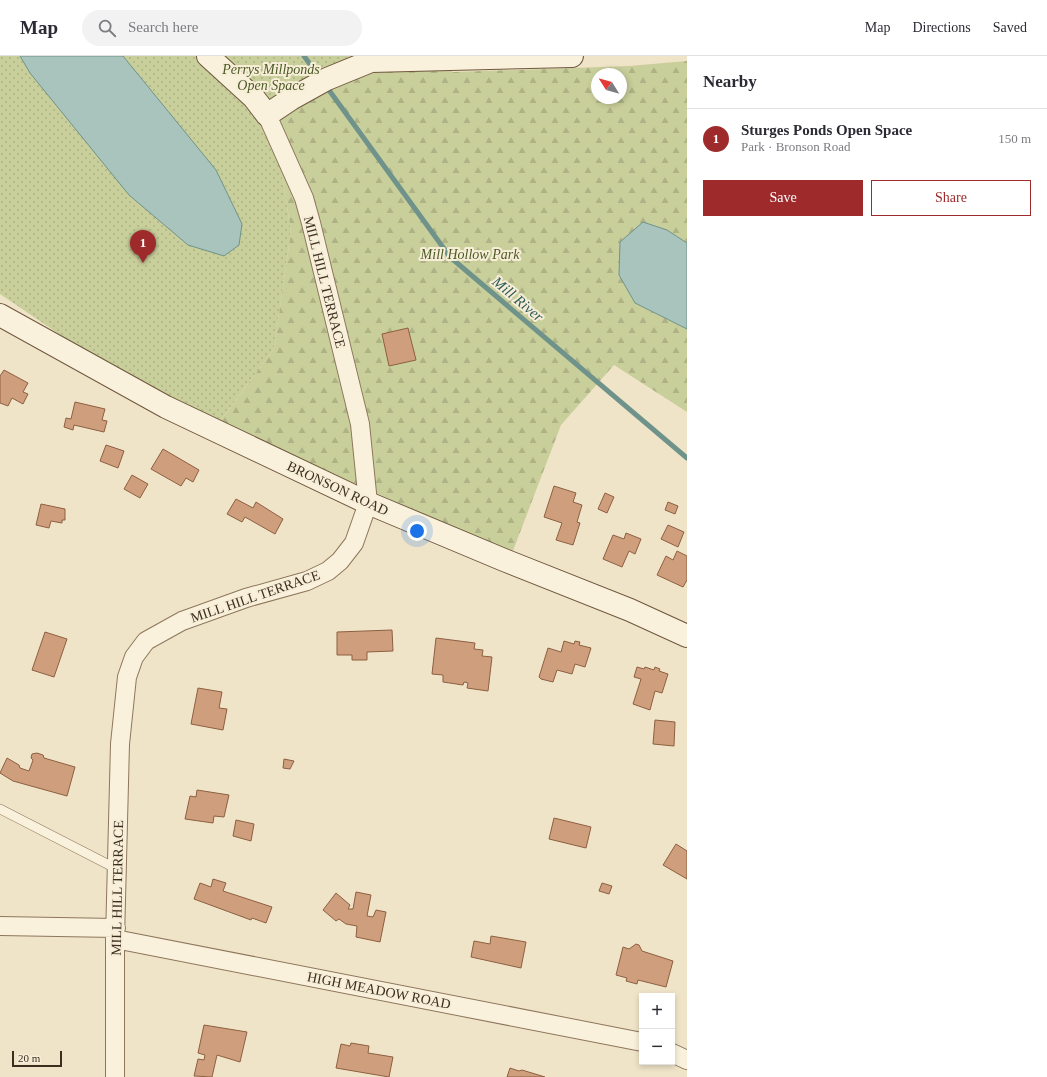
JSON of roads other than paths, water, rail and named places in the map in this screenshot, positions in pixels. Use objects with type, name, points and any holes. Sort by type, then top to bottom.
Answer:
[{"type":"main road","points":[[208,56],[254,98],[268,116],[291,99],[327,79],[381,59],[572,56]]},
{"type":"main road","name":"BRONSON ROAD","points":[[0,315],[166,407],[368,503],[504,560],[630,610],[687,636]]},
{"type":"street","name":"MILL HILL TERRACE","points":[[114,1077],[115,934],[120,744],[128,670],[137,651],[154,636],[182,621],[246,598],[307,581],[328,571],[340,561],[354,543],[368,503],[360,424],[311,223],[304,198],[268,116]]},
{"type":"street","name":"HIGH MEADOW ROAD","points":[[0,926],[115,934],[639,1041]]},
{"type":"street","points":[[675,1054],[687,1060]]},
{"type":"lane","points":[[0,809],[117,869]]},
{"type":"water","points":[[20,56],[123,56],[216,170],[242,224],[239,245],[224,256],[188,245],[129,195],[30,73]]},
{"type":"water","points":[[643,222],[667,230],[687,243],[687,329],[635,303],[619,275],[620,242]]},
{"type":"waterway","name":"Mill River","points":[[304,56],[320,78]]},
{"type":"waterway","name":"Mill River","points":[[326,86],[450,257],[687,458]]},
{"type":"place","name":"Sturges Ponds Open Space","points":[[143,263]]},
{"type":"park label","name":"Perrys Millponds Open Space","points":[[271,78]]},
{"type":"park label","name":"Mill Hollow Park","points":[[470,254]]}]
